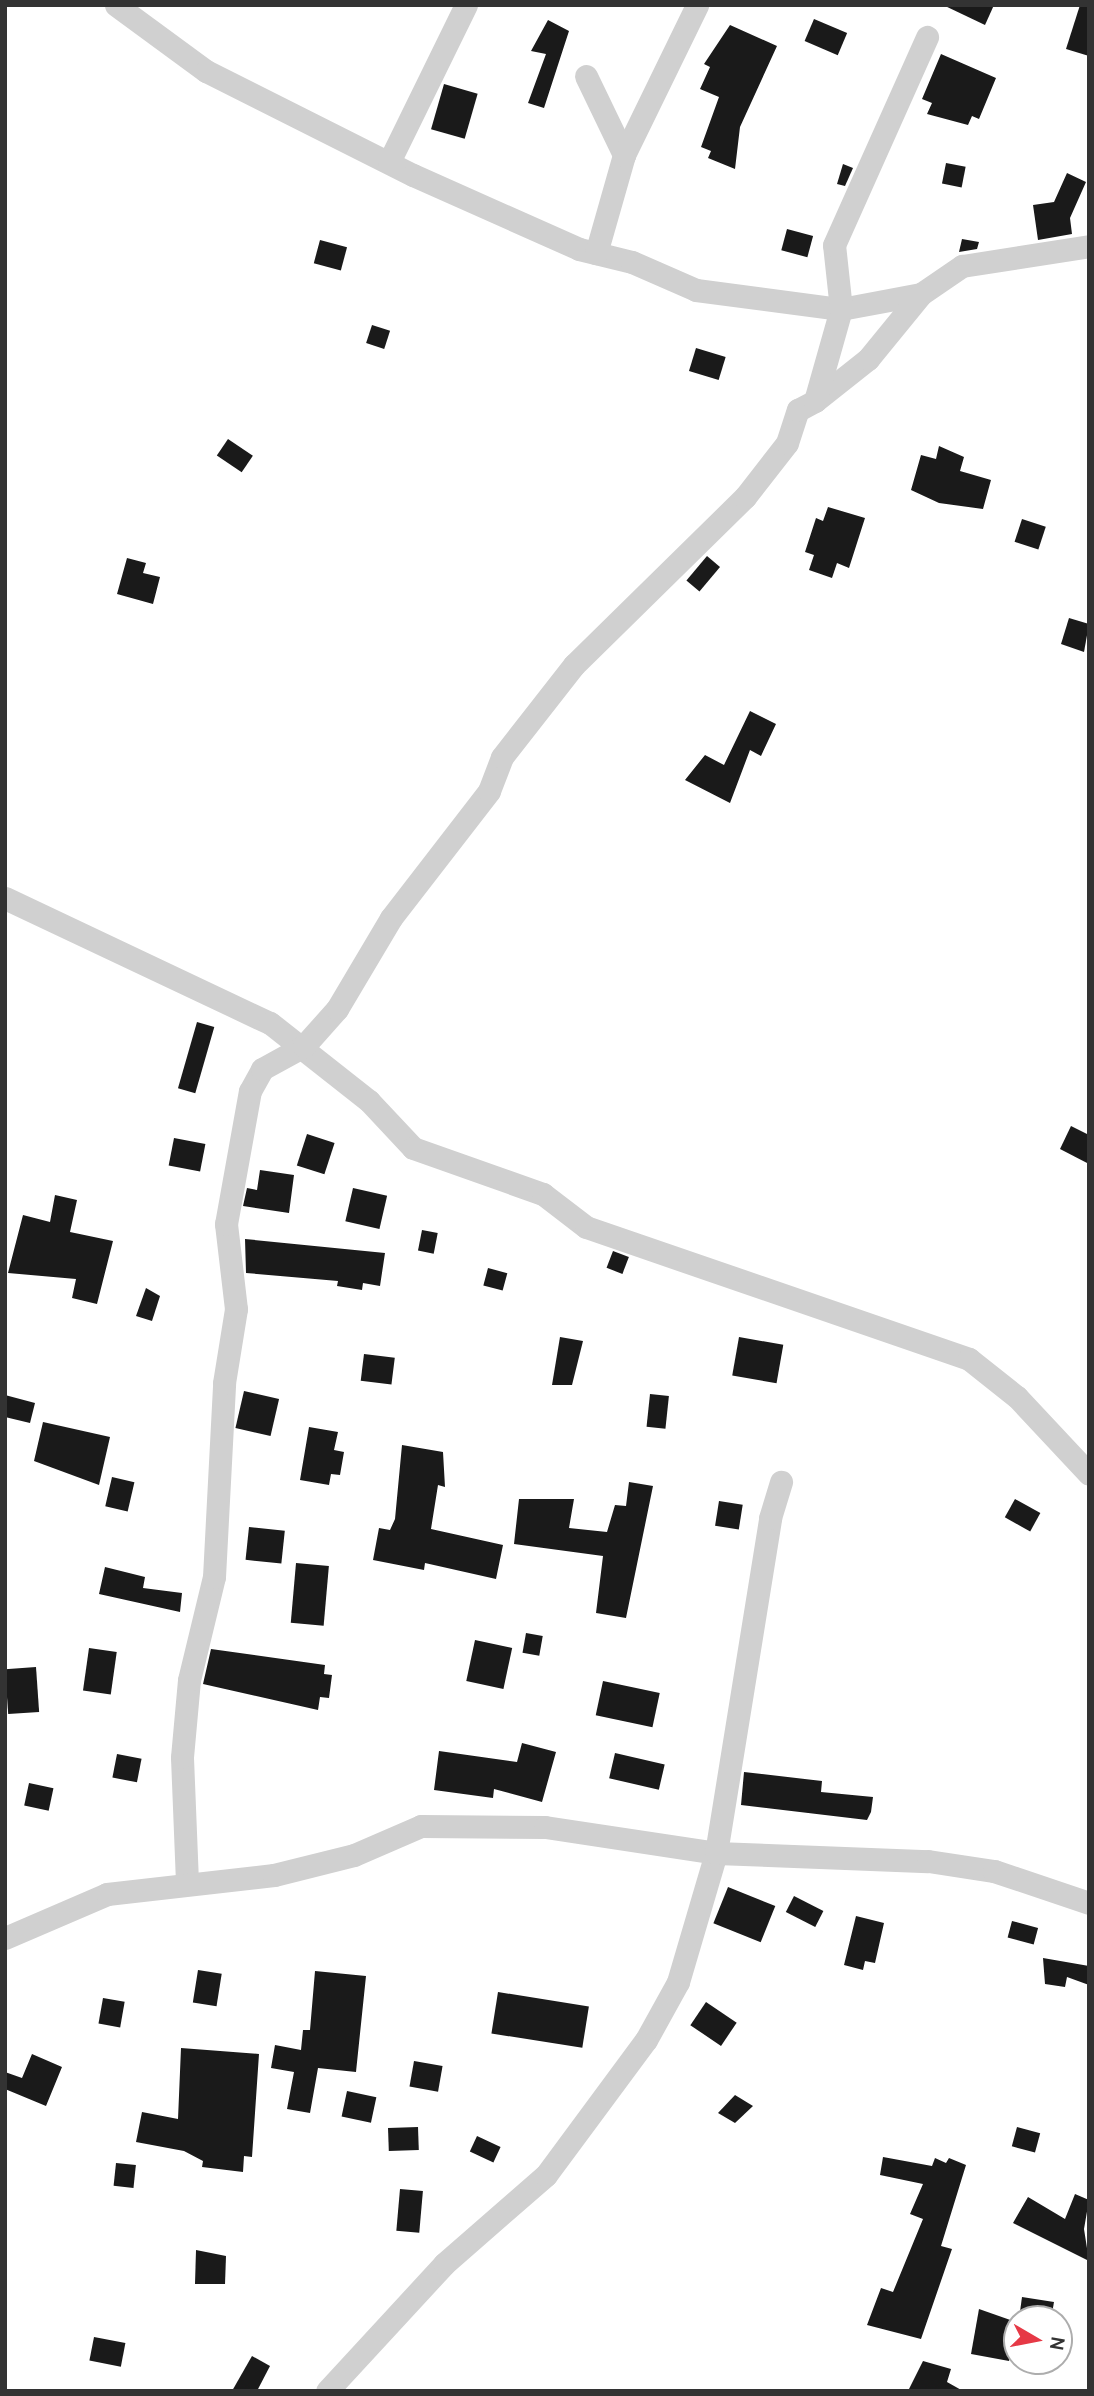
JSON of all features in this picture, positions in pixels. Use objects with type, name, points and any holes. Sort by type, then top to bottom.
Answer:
[{"type":"street","points":[[116,5],[206,71],[389,162],[596,253],[696,290],[841,309],[921,293]]},
{"type":"street","points":[[389,162],[466,5]]},
{"type":"street","points":[[596,253],[624,155],[697,5]]},
{"type":"street","points":[[815,401],[841,309],[834,245],[928,37]]},
{"type":"street","points":[[586,76],[624,155]]},
{"type":"street","points":[[187,1882],[183,1757],[189,1680],[214,1577],[224,1383],[235,1322],[229,1205],[250,1091],[262,1069],[304,1046],[337,1009],[391,918],[489,791],[502,757],[543,704],[745,497],[787,443],[798,411],[815,401],[868,359],[921,293],[962,266],[1089,246]]},
{"type":"street","points":[[5,898],[68,923],[304,1046],[413,1148],[543,1194],[586,1227],[969,1359],[1017,1397],[1089,1474]]},
{"type":"street","points":[[327,2391],[444,2263],[546,2175],[590,2122],[678,1982],[716,1853],[770,1518],[781,1482]]},
{"type":"street","points":[[5,1938],[107,1894],[187,1882],[287,1872],[354,1855],[421,1826],[545,1828],[716,1853],[928,1861],[994,1871],[1089,1903]]},
{"type":"building","points":[[943,5],[994,5],[985,25]]},
{"type":"building","points":[[1080,5],[1089,5],[1089,56],[1066,49]]},
{"type":"building","points":[[814,19],[847,33],[838,55],[805,41]]},
{"type":"building","points":[[548,20],[569,31],[544,108],[528,103],[546,54],[531,51]]},
{"type":"building","points":[[730,25],[777,46],[740,127],[735,169],[708,158],[711,151],[701,147],[719,97],[700,89],[710,67],[704,64]]},
{"type":"building","points":[[941,54],[996,78],[979,119],[972,116],[968,125],[927,114],[932,103],[922,99]]},
{"type":"building","points":[[444,84],[478,94],[465,139],[431,129]]},
{"type":"building","points":[[946,163],[966,167],[962,187],[942,184]]},
{"type":"building","points":[[843,164],[853,168],[845,186],[837,184]]},
{"type":"building","points":[[1067,173],[1086,182],[1070,218],[1072,234],[1038,240],[1033,205],[1054,202]]},
{"type":"building","points":[[787,229],[813,236],[807,257],[781,250]]},
{"type":"building","points":[[962,239],[979,242],[977,249],[959,252]]},
{"type":"building","points":[[320,240],[347,247],[341,270],[314,263]]},
{"type":"building","points":[[372,325],[390,331],[384,349],[366,343]]},
{"type":"building","points":[[696,348],[726,357],[719,380],[689,371]]},
{"type":"building","points":[[228,439],[253,456],[242,472],[217,456]]},
{"type":"building","points":[[939,446],[964,457],[960,471],[991,480],[983,509],[939,503],[911,490],[921,455],[936,459]]},
{"type":"building","points":[[828,507],[865,518],[849,568],[837,563],[832,578],[809,570],[814,555],[805,552],[816,518],[823,521]]},
{"type":"building","points":[[1022,519],[1046,527],[1038,550],[1015,542]]},
{"type":"building","points":[[707,556],[720,567],[699,591],[686,581]]},
{"type":"building","points":[[127,558],[146,563],[143,573],[160,577],[153,604],[117,594]]},
{"type":"building","points":[[1069,618],[1089,624],[1084,652],[1061,644]]},
{"type":"building","points":[[750,711],[776,724],[761,756],[750,750],[730,803],[685,780],[705,755],[724,765]]},
{"type":"building","points":[[197,1022],[214,1027],[195,1093],[178,1088]]},
{"type":"building","points":[[1071,1126],[1089,1135],[1089,1164],[1060,1149]]},
{"type":"building","points":[[307,1134],[335,1143],[324,1174],[297,1165]]},
{"type":"building","points":[[174,1138],[205,1144],[200,1172],[169,1165]]},
{"type":"building","points":[[260,1170],[294,1175],[289,1213],[243,1206],[247,1188],[257,1190]]},
{"type":"building","points":[[353,1188],[387,1196],[379,1229],[345,1221]]},
{"type":"building","points":[[55,1195],[77,1200],[70,1232],[113,1241],[97,1304],[72,1298],[76,1279],[8,1273],[23,1215],[50,1222]]},
{"type":"building","points":[[422,1230],[438,1233],[434,1254],[418,1251]]},
{"type":"building","points":[[245,1239],[385,1253],[380,1286],[363,1283],[362,1290],[337,1286],[338,1281],[246,1273]]},
{"type":"building","points":[[613,1251],[629,1257],[622,1274],[607,1268]]},
{"type":"building","points":[[488,1268],[507,1273],[503,1291],[483,1285]]},
{"type":"building","points":[[146,1288],[160,1296],[152,1321],[136,1316]]},
{"type":"building","points":[[560,1337],[583,1341],[572,1385],[552,1385]]},
{"type":"building","points":[[739,1337],[783,1345],[777,1383],[732,1375]]},
{"type":"building","points":[[364,1354],[395,1358],[391,1385],[361,1381]]},
{"type":"building","points":[[244,1391],[279,1399],[271,1436],[235,1428]]},
{"type":"building","points":[[650,1394],[669,1396],[665,1429],[647,1427]]},
{"type":"building","points":[[5,1395],[35,1403],[30,1423],[5,1417]]},
{"type":"building","points":[[43,1422],[110,1437],[99,1485],[34,1461]]},
{"type":"building","points":[[309,1427],[338,1432],[334,1450],[344,1452],[340,1475],[331,1474],[329,1485],[300,1480]]},
{"type":"building","points":[[402,1445],[443,1452],[445,1487],[438,1485],[431,1529],[503,1545],[496,1579],[425,1563],[424,1570],[373,1560],[379,1528],[390,1530],[395,1519]]},
{"type":"building","points":[[112,1477],[134,1482],[128,1511],[105,1506]]},
{"type":"building","points":[[629,1482],[653,1486],[626,1618],[596,1613],[603,1556],[514,1544],[519,1499],[574,1499],[569,1528],[607,1532],[615,1505],[626,1506]]},
{"type":"building","points":[[1015,1499],[1040,1513],[1030,1531],[1005,1517]]},
{"type":"building","points":[[719,1501],[743,1505],[739,1529],[715,1526]]},
{"type":"building","points":[[249,1527],[285,1531],[281,1564],[246,1560]]},
{"type":"building","points":[[296,1563],[329,1566],[324,1626],[291,1623]]},
{"type":"building","points":[[105,1567],[145,1577],[143,1588],[182,1593],[180,1612],[99,1594]]},
{"type":"building","points":[[526,1633],[543,1636],[539,1656],[523,1653]]},
{"type":"building","points":[[475,1640],[512,1648],[503,1689],[466,1681]]},
{"type":"building","points":[[89,1648],[117,1652],[111,1694],[83,1691]]},
{"type":"building","points":[[211,1649],[325,1665],[324,1674],[332,1675],[329,1698],[320,1697],[318,1710],[203,1684]]},
{"type":"building","points":[[36,1667],[39,1712],[8,1714],[5,1669]]},
{"type":"building","points":[[603,1681],[660,1693],[652,1727],[596,1715]]},
{"type":"building","points":[[522,1743],[556,1752],[542,1802],[494,1789],[493,1798],[434,1790],[439,1751],[517,1762]]},
{"type":"building","points":[[615,1753],[665,1764],[659,1790],[609,1778]]},
{"type":"building","points":[[117,1754],[142,1759],[137,1782],[112,1778]]},
{"type":"building","points":[[744,1772],[822,1781],[821,1792],[873,1797],[871,1812],[867,1820],[741,1805]]},
{"type":"building","points":[[29,1783],[53,1788],[49,1811],[24,1805]]},
{"type":"building","points":[[728,1887],[775,1906],[761,1942],[713,1923]]},
{"type":"building","points":[[794,1896],[823,1911],[815,1927],[786,1912]]},
{"type":"building","points":[[856,1916],[884,1923],[875,1963],[865,1961],[863,1970],[844,1965]]},
{"type":"building","points":[[1012,1921],[1038,1928],[1034,1944],[1008,1937]]},
{"type":"building","points":[[1043,1958],[1089,1966],[1089,1985],[1067,1977],[1065,1987],[1045,1984]]},
{"type":"building","points":[[198,1970],[222,1974],[217,2006],[193,2003]]},
{"type":"building","points":[[315,1971],[366,1976],[356,2072],[318,2068],[310,2113],[287,2109],[294,2072],[271,2068],[275,2045],[301,2050],[303,2030],[310,2030]]},
{"type":"building","points":[[498,1992],[589,2006],[582,2048],[491,2033]]},
{"type":"building","points":[[103,1998],[125,2002],[120,2027],[98,2024]]},
{"type":"building","points":[[706,2002],[737,2023],[721,2046],[690,2025]]},
{"type":"building","points":[[181,2048],[259,2054],[252,2157],[244,2156],[243,2172],[202,2167],[203,2161],[184,2151],[136,2142],[142,2112],[178,2119]]},
{"type":"building","points":[[32,2054],[62,2067],[46,2106],[5,2089],[5,2072],[22,2078]]},
{"type":"building","points":[[414,2061],[443,2066],[438,2092],[409,2087]]},
{"type":"building","points":[[347,2091],[376,2097],[371,2123],[342,2116]]},
{"type":"building","points":[[735,2095],[753,2106],[735,2123],[718,2113]]},
{"type":"building","points":[[418,2127],[419,2150],[389,2151],[388,2128]]},
{"type":"building","points":[[1017,2127],[1040,2133],[1035,2153],[1012,2146]]},
{"type":"building","points":[[477,2136],[501,2147],[493,2162],[470,2151]]},
{"type":"building","points":[[883,2157],[932,2166],[935,2158],[946,2163],[949,2158],[966,2165],[941,2246],[952,2249],[921,2339],[867,2325],[881,2288],[893,2292],[923,2219],[910,2214],[923,2184],[880,2175]]},
{"type":"building","points":[[116,2163],[136,2165],[133,2188],[114,2186]]},
{"type":"building","points":[[400,2189],[423,2191],[419,2233],[396,2231]]},
{"type":"building","points":[[1075,2194],[1089,2200],[1084,2229],[1089,2261],[1013,2223],[1028,2197],[1065,2219]]},
{"type":"building","points":[[196,2250],[226,2256],[225,2284],[195,2284]]},
{"type":"building","points":[[1022,2297],[1054,2302],[1053,2305],[1021,2305]]},
{"type":"building","points":[[979,2309],[1003,2317],[1003,2360],[971,2354]]},
{"type":"building","points":[[94,2337],[125,2343],[121,2367],[89,2361]]},
{"type":"building","points":[[252,2356],[270,2366],[257,2391],[232,2391]]},
{"type":"building","points":[[923,2361],[951,2369],[947,2382],[963,2391],[908,2391]]}]
